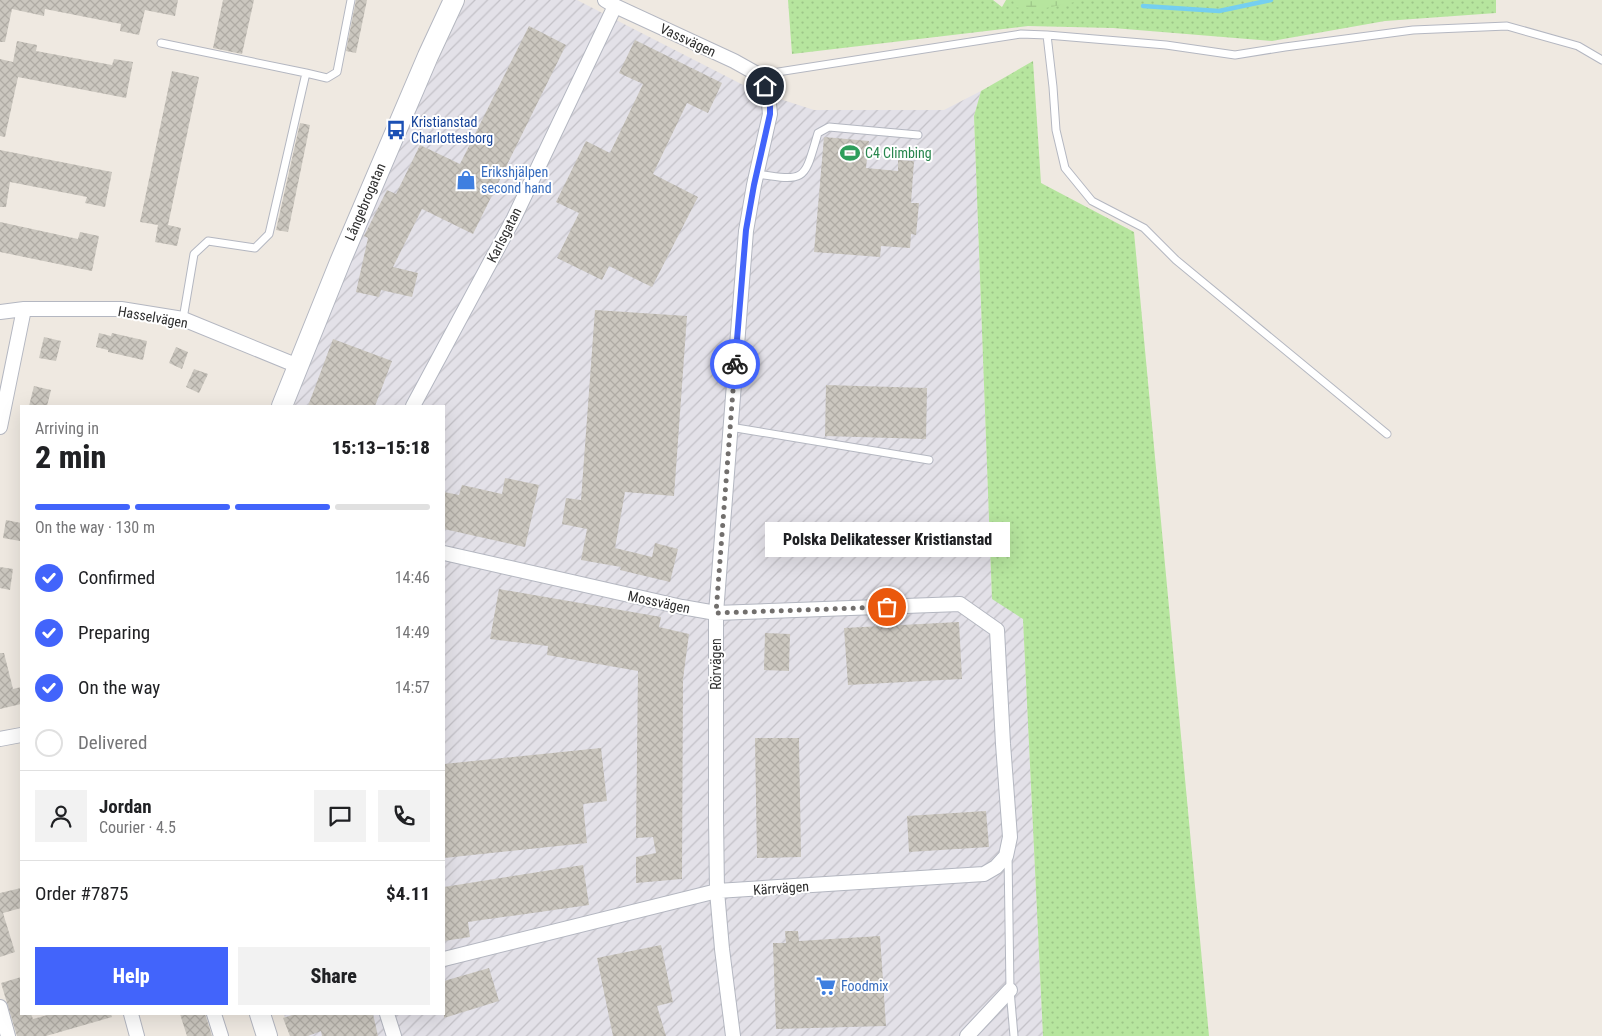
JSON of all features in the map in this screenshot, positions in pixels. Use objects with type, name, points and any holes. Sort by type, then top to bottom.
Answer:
[{"type":"main road","name":"Långebrogatan","points":[[282,405],[340,262],[454,0]]},
{"type":"main road","points":[[260,1015],[267,1036]]},
{"type":"street","name":"Vassvägen","points":[[610,3],[725,57],[762,80]]},
{"type":"street","name":"Karlsgatan","points":[[414,405],[514,218],[610,3]]},
{"type":"street","name":"Rörvägen","points":[[733,1036],[722,949],[718,892],[716,613],[746,230],[756,174],[770,114],[770,102],[762,80]]},
{"type":"street","name":"Hasselvägen","points":[[0,312],[121,309],[182,319],[298,366]]},
{"type":"street","points":[[0,427],[24,310]]},
{"type":"street","name":"Mossvägen","points":[[445,553],[682,608],[716,613],[960,604],[997,630],[1003,744]]},
{"type":"street","points":[[0,739],[20,734]]},
{"type":"street","name":"Kärrvägen","points":[[445,959],[718,892],[984,874],[996,868],[1006,856],[1010,837],[1003,744]]},
{"type":"street","points":[[967,1036],[1010,990]]},
{"type":"street","points":[[0,1007],[8,1036]]},
{"type":"street","points":[[130,1015],[137,1036]]},
{"type":"street","points":[[214,1015],[221,1036]]},
{"type":"street","points":[[387,1015],[394,1036]]},
{"type":"lane","points":[[161,43],[306,72],[327,78],[337,72],[351,0]]},
{"type":"lane","points":[[762,80],[1015,35],[1047,34],[1166,45],[1235,55],[1413,30],[1507,26],[1578,46],[1602,60]]},
{"type":"lane","points":[[1047,34],[1056,130],[1065,168],[1092,202],[1144,228],[1176,260],[1387,434]]},
{"type":"lane","points":[[182,319],[194,254],[208,240],[255,248],[268,234],[306,72]]},
{"type":"lane","points":[[756,174],[791,178],[800,176],[808,166],[818,133],[829,127],[918,136]]},
{"type":"lane","points":[[730,427],[928,460]]},
{"type":"lane","points":[[1008,847],[1010,990],[1014,1036]]},
{"type":"shaded area","points":[[466,0],[577,0],[755,91],[814,110],[944,110],[981,91],[974,116],[992,598],[1023,618],[1043,1036],[290,1036],[284,1015],[445,1015],[445,405],[294,405],[358,234]]},
{"type":"green space","points":[[788,0],[993,0],[1002,7],[1006,0],[1496,0],[1496,13],[1385,21],[1272,41],[1113,28],[1028,26],[792,54]]},
{"type":"green space","points":[[1013,0],[1077,0],[1036,10],[1015,7]]},
{"type":"green space","points":[[1033,61],[1041,183],[1134,232],[1209,1036],[1043,1036],[1023,619],[992,599],[974,116],[981,91]]},
{"type":"building","points":[[0,0],[178,0],[175,16],[145,10],[139,35],[120,31],[121,24],[45,9],[44,16],[12,9],[5,42],[0,42]]},
{"type":"building","points":[[223,0],[254,0],[242,54],[213,48]]},
{"type":"building","points":[[356,0],[367,0],[356,53],[346,51]]},
{"type":"building","points":[[529,26],[566,45],[473,234],[422,209],[393,267],[418,273],[412,297],[381,290],[379,297],[356,292],[368,238],[364,236],[387,190],[396,194],[420,145],[460,164]]},
{"type":"building","points":[[635,40],[722,83],[708,113],[687,103],[653,174],[698,197],[652,287],[609,266],[602,280],[557,258],[579,213],[556,202],[586,141],[610,153],[643,84],[619,73]]},
{"type":"building","points":[[17,41],[37,45],[36,51],[112,65],[114,59],[133,62],[126,98],[18,77],[5,137],[0,136],[0,59],[13,62]]},
{"type":"building","points":[[172,71],[199,77],[168,225],[181,228],[177,246],[155,242],[158,225],[140,222]]},
{"type":"building","points":[[300,123],[310,125],[288,232],[276,230]]},
{"type":"building","points":[[824,137],[869,141],[866,168],[898,171],[898,160],[914,161],[911,203],[919,203],[916,235],[911,234],[910,248],[881,246],[880,257],[814,252]]},
{"type":"building","points":[[0,150],[112,172],[105,207],[85,203],[87,197],[10,182],[6,207],[0,207]]},
{"type":"building","points":[[0,222],[78,239],[80,232],[99,236],[92,271],[0,252]]},
{"type":"building","points":[[595,310],[687,316],[674,496],[625,492],[615,548],[652,557],[655,543],[678,549],[670,582],[620,570],[621,567],[581,560],[587,529],[562,524],[566,498],[581,500]]},
{"type":"building","points":[[99,333],[111,336],[112,333],[147,341],[143,360],[108,352],[108,350],[96,347]]},
{"type":"building","points":[[44,337],[61,341],[56,361],[39,358]]},
{"type":"building","points":[[333,339],[392,361],[375,405],[308,405]]},
{"type":"building","points":[[176,347],[188,352],[182,369],[169,363]]},
{"type":"building","points":[[194,369],[208,374],[199,393],[186,387]]},
{"type":"building","points":[[826,385],[927,388],[926,439],[825,436]]},
{"type":"building","points":[[34,386],[51,390],[47,405],[29,405]]},
{"type":"building","points":[[505,478],[539,485],[525,547],[445,529],[445,492],[459,495],[462,485],[502,494]]},
{"type":"building","points":[[6,520],[20,523],[20,541],[3,538]]},
{"type":"building","points":[[0,567],[13,569],[10,590],[0,588]]},
{"type":"building","points":[[499,589],[661,617],[659,627],[689,634],[683,679],[682,879],[636,883],[636,857],[656,853],[653,837],[636,838],[638,671],[547,655],[548,646],[490,639]]},
{"type":"building","points":[[959,622],[962,679],[848,685],[844,628]]},
{"type":"building","points":[[765,633],[790,634],[789,671],[764,670]]},
{"type":"building","points":[[0,653],[4,653],[13,689],[20,687],[20,704],[0,709]]},
{"type":"building","points":[[755,738],[799,738],[801,857],[757,858]]},
{"type":"building","points":[[601,748],[607,801],[583,804],[587,843],[445,858],[445,764]]},
{"type":"building","points":[[986,811],[989,847],[909,852],[907,816]]},
{"type":"building","points":[[583,865],[589,905],[468,922],[470,937],[445,941],[445,887]]},
{"type":"building","points":[[20,888],[20,908],[3,913],[15,952],[0,957],[0,893]]},
{"type":"building","points":[[785,931],[798,931],[799,941],[880,936],[886,1026],[776,1029],[773,943],[786,943]]},
{"type":"building","points":[[661,945],[673,1002],[657,1006],[666,1036],[613,1036],[597,958]]},
{"type":"building","points":[[489,968],[499,1001],[444,1018],[445,981]]},
{"type":"building","points":[[20,977],[20,1015],[31,1015],[33,1019],[47,1015],[111,1015],[112,1017],[46,1036],[17,1036],[1,983]]},
{"type":"building","points":[[180,1015],[205,1015],[212,1036],[187,1036]]},
{"type":"building","points":[[292,1015],[373,1015],[378,1036],[322,1036],[321,1031],[308,1036],[290,1036],[283,1018]]},
{"type":"waterway","points":[[1143,6],[1219,11],[1271,0]]},
{"type":"way so far","points":[[735,364],[716,613],[887,607]]},
{"type":"place","name":"Kristianstad Charlottesborg","points":[[396,130]]},
{"type":"place","name":"C4 Climbing","points":[[850,153]]},
{"type":"place","name":"Erikshjälpen second hand","points":[[466,180]]},
{"type":"place","name":"Polska Delikatesser Kristianstad","points":[[887,607]]},
{"type":"place","name":"Foodmix","points":[[826,986]]},
{"type":"route","points":[[735,364],[746,230],[770,114],[770,102],[765,86]]}]
